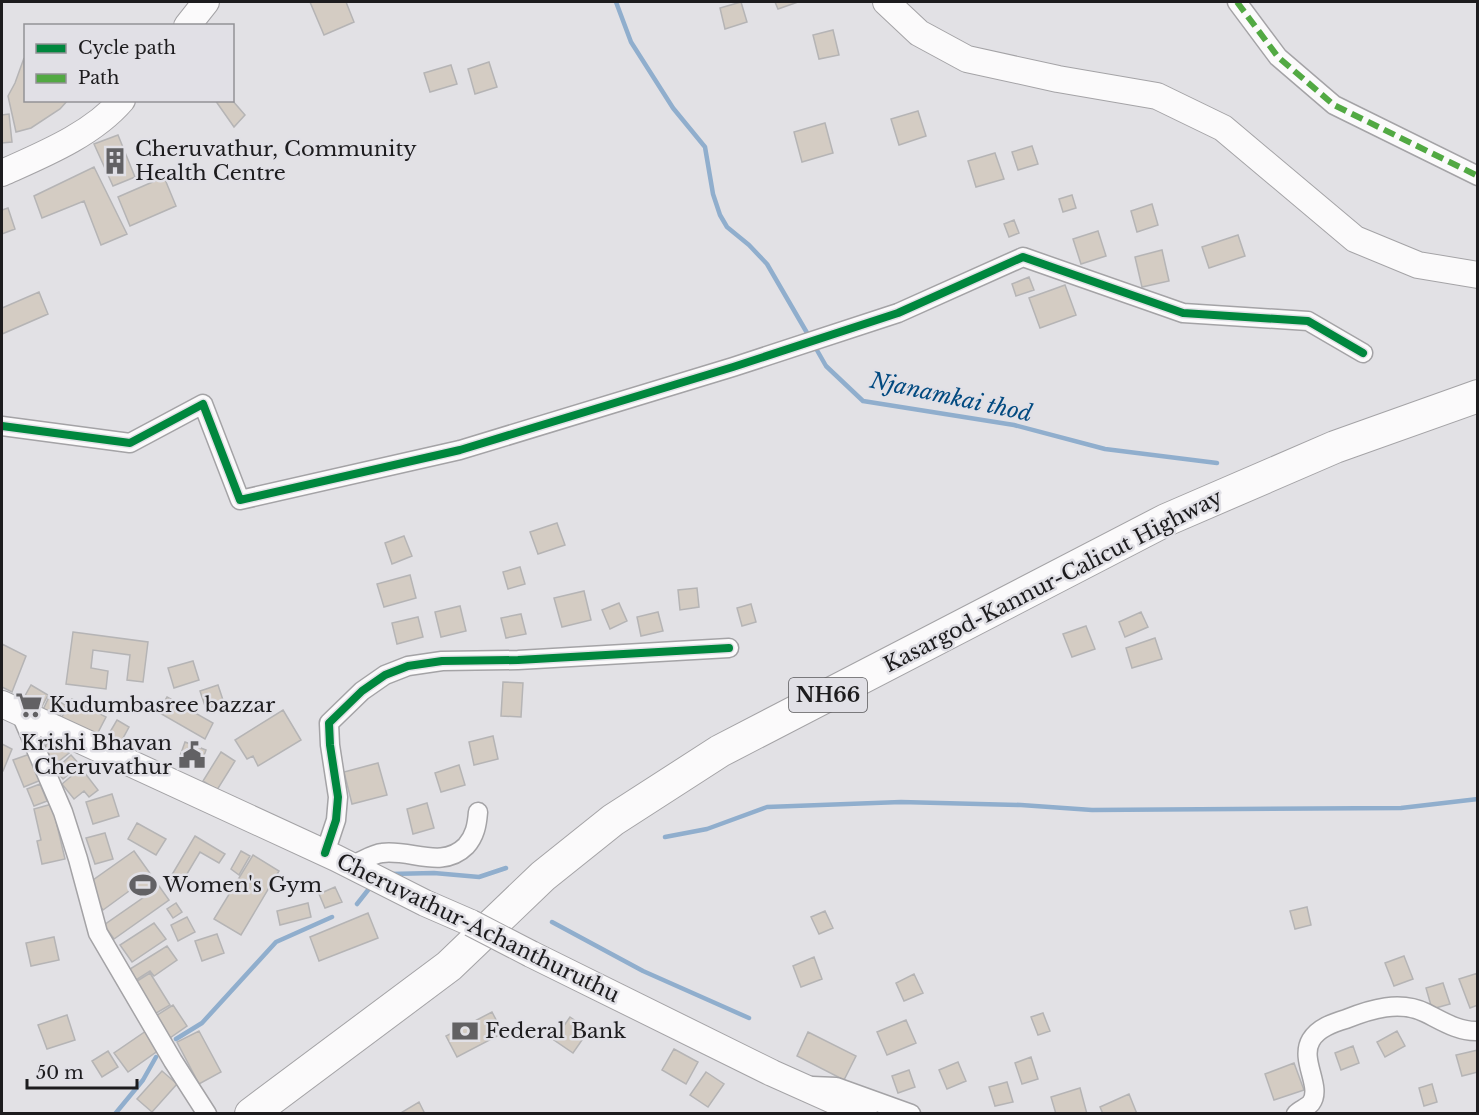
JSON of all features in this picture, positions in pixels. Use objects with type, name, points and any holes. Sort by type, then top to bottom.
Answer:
[{"type":"highway","name":"Kasargod-Kannur-Calicut Highway","points":[[251,1113],[449,966],[543,876],[613,820],[720,751],[1166,520],[1335,447],[1478,396]]},
{"type":"main road","points":[[188,24],[206,2]]},
{"type":"main road","points":[[886,2],[919,33],[967,59],[1058,79],[1157,96],[1223,128],[1355,239],[1418,265],[1478,275]]},
{"type":"main road","points":[[2,173],[58,148],[111,113],[120,102]]},
{"type":"main road","name":"Cheruvathur-Achanthuruthu","points":[[11,708],[325,852],[854,1112]]},
{"type":"street","points":[[1237,2],[1278,57],[1334,105],[1478,176]]},
{"type":"street","points":[[2,426],[130,443],[203,404],[240,500],[460,450],[733,367],[898,314],[1023,257],[1183,313],[1308,321],[1363,353]]},
{"type":"street","points":[[325,852],[336,820],[338,797],[329,723],[362,691],[385,675],[408,666],[442,661],[518,660],[729,648]]},
{"type":"street","points":[[11,708],[63,812],[98,933],[173,1061],[207,1113]]},
{"type":"street","points":[[354,867],[380,853],[446,858],[460,852],[470,842],[477,828],[478,812]]},
{"type":"street","points":[[1296,1113],[1312,1102],[1315,1092],[1306,1054],[1311,1039],[1325,1026],[1360,1013],[1393,1005],[1425,1012],[1471,1032],[1478,1031]]},
{"type":"street","points":[[800,1086],[836,1087],[911,1113]]},
{"type":"building","points":[[310,2],[346,2],[354,22],[324,35]]},
{"type":"building","points":[[741,2],[747,22],[725,29],[720,8]]},
{"type":"building","points":[[775,2],[798,2],[778,9]]},
{"type":"building","points":[[833,30],[839,55],[819,59],[813,35]]},
{"type":"building","points":[[24,58],[24,102],[66,102],[60,109],[31,128],[16,132],[8,96]]},
{"type":"building","points":[[489,62],[497,87],[475,94],[468,69]]},
{"type":"building","points":[[451,65],[457,84],[430,92],[424,73]]},
{"type":"building","points":[[216,102],[234,102],[245,115],[234,127]]},
{"type":"building","points":[[918,111],[926,136],[899,145],[891,119]]},
{"type":"building","points":[[9,114],[12,142],[2,143],[2,115]]},
{"type":"building","points":[[825,123],[833,153],[802,162],[794,132]]},
{"type":"building","name":"Cheruvathur, Community Health Centre","points":[[118,135],[135,177],[113,186],[94,144]]},
{"type":"building","points":[[1032,146],[1038,164],[1018,170],[1012,152]]},
{"type":"building","points":[[995,153],[1004,179],[976,187],[968,161]]},
{"type":"building","points":[[94,167],[127,234],[101,245],[84,201],[42,218],[34,196]]},
{"type":"building","points":[[164,177],[176,206],[130,226],[118,197]]},
{"type":"building","points":[[1072,195],[1076,208],[1063,212],[1059,199]]},
{"type":"building","points":[[1152,204],[1158,225],[1137,232],[1131,211]]},
{"type":"building","points":[[8,208],[15,229],[2,234],[2,210]]},
{"type":"building","points":[[1014,220],[1019,233],[1009,237],[1004,224]]},
{"type":"building","points":[[1098,231],[1106,256],[1081,264],[1073,239]]},
{"type":"building","points":[[1238,235],[1245,256],[1209,268],[1202,247]]},
{"type":"building","points":[[1162,250],[1169,281],[1142,287],[1135,257]]},
{"type":"building","points":[[1029,277],[1034,290],[1016,296],[1012,284]]},
{"type":"building","points":[[1065,285],[1076,315],[1040,328],[1029,298]]},
{"type":"building","points":[[39,292],[48,314],[2,334],[2,308]]},
{"type":"building","points":[[557,523],[565,545],[538,554],[530,532]]},
{"type":"building","points":[[404,536],[412,556],[392,564],[385,543]]},
{"type":"building","points":[[520,567],[525,584],[508,589],[503,572]]},
{"type":"building","points":[[410,575],[416,598],[384,607],[377,584]]},
{"type":"building","points":[[697,588],[699,607],[680,610],[678,590]]},
{"type":"building","points":[[584,591],[591,620],[562,627],[554,598]]},
{"type":"building","points":[[619,603],[627,621],[610,629],[602,610]]},
{"type":"building","points":[[751,604],[756,622],[742,626],[737,608]]},
{"type":"building","points":[[460,606],[466,631],[441,637],[435,612]]},
{"type":"building","points":[[658,612],[663,631],[641,636],[637,617]]},
{"type":"building","points":[[1141,612],[1148,627],[1125,637],[1119,622]]},
{"type":"building","points":[[521,614],[526,634],[506,638],[501,618]]},
{"type":"building","points":[[418,617],[423,637],[397,644],[392,623]]},
{"type":"building","points":[[1086,626],[1095,649],[1072,657],[1063,634]]},
{"type":"building","points":[[73,632],[148,642],[143,682],[127,680],[130,655],[93,650],[91,668],[108,671],[106,689],[66,684]]},
{"type":"building","points":[[1155,638],[1162,659],[1132,668],[1126,648]]},
{"type":"building","points":[[2,644],[26,656],[12,692],[2,687]]},
{"type":"building","points":[[193,661],[199,680],[174,688],[168,668]]},
{"type":"building","points":[[503,682],[523,683],[521,717],[501,716]]},
{"type":"building","points":[[31,685],[48,695],[39,712],[21,703]]},
{"type":"building","points":[[218,685],[224,703],[206,709],[200,691]]},
{"type":"building","points":[[49,697],[66,705],[57,722],[41,714]]},
{"type":"building","points":[[167,697],[213,723],[205,739],[158,712]]},
{"type":"building","points":[[72,699],[106,717],[93,742],[58,724]]},
{"type":"building","points":[[283,710],[301,740],[258,766],[253,756],[247,759],[235,740]]},
{"type":"building","points":[[117,720],[129,727],[116,751],[103,744]]},
{"type":"building","points":[[493,736],[498,759],[474,765],[469,742]]},
{"type":"building","points":[[51,741],[69,753],[54,765],[45,746]]},
{"type":"building","name":"Krishi Bhavan Cheruvathur","points":[[185,742],[206,750],[200,767],[179,759]]},
{"type":"building","points":[[2,744],[12,749],[3,771],[2,771]]},
{"type":"building","points":[[221,752],[235,761],[217,790],[203,781]]},
{"type":"building","points":[[30,754],[41,780],[24,787],[13,760]]},
{"type":"building","points":[[71,755],[80,765],[63,779],[55,770]]},
{"type":"building","points":[[378,763],[387,795],[352,804],[344,772]]},
{"type":"building","points":[[459,765],[465,785],[441,792],[435,773]]},
{"type":"building","points":[[81,768],[98,790],[89,797],[84,791],[74,799],[62,784]]},
{"type":"building","points":[[40,784],[47,801],[34,806],[27,789]]},
{"type":"building","points":[[112,794],[119,816],[93,824],[86,802]]},
{"type":"building","points":[[427,803],[434,828],[413,834],[407,809]]},
{"type":"building","points":[[52,804],[65,859],[42,864],[37,841],[41,840],[34,809]]},
{"type":"building","points":[[137,823],[166,839],[156,855],[128,839]]},
{"type":"building","points":[[105,833],[113,859],[95,864],[86,838]]},
{"type":"building","points":[[195,836],[225,854],[219,863],[200,852],[178,889],[169,884],[172,879],[170,878]]},
{"type":"building","points":[[134,851],[169,900],[114,939],[104,925],[144,897],[136,886],[103,910],[86,885]]},
{"type":"building","points":[[241,851],[250,856],[239,875],[231,869]]},
{"type":"building","points":[[253,855],[279,871],[241,935],[214,919]]},
{"type":"building","points":[[335,887],[342,902],[325,908],[319,894]]},
{"type":"building","points":[[176,903],[182,912],[173,918],[167,909]]},
{"type":"building","points":[[308,903],[311,917],[280,925],[277,911]]},
{"type":"building","points":[[1307,907],[1311,925],[1295,929],[1290,911]]},
{"type":"building","points":[[825,911],[833,928],[819,934],[811,917]]},
{"type":"building","points":[[368,913],[378,938],[319,961],[310,937]]},
{"type":"building","points":[[187,917],[195,932],[178,941],[171,925]]},
{"type":"building","points":[[154,923],[166,939],[132,962],[120,945]]},
{"type":"building","points":[[217,934],[224,953],[202,961],[195,941]]},
{"type":"building","points":[[54,937],[59,960],[31,966],[26,943]]},
{"type":"building","points":[[167,946],[177,960],[154,976],[150,971],[136,980],[130,969]]},
{"type":"building","points":[[1404,956],[1413,979],[1394,986],[1385,963]]},
{"type":"building","points":[[814,957],[822,979],[801,987],[793,966]]},
{"type":"building","points":[[150,973],[170,1005],[153,1015],[134,983]]},
{"type":"building","points":[[1478,973],[1478,1005],[1470,1008],[1459,979]]},
{"type":"building","points":[[914,974],[923,993],[904,1001],[896,983]]},
{"type":"building","points":[[1443,983],[1450,1004],[1432,1009],[1426,988]]},
{"type":"building","points":[[173,1005],[187,1026],[167,1040],[154,1017]]},
{"type":"building","points":[[492,1012],[503,1033],[457,1057],[446,1036]]},
{"type":"building","points":[[1043,1013],[1050,1031],[1038,1035],[1031,1017]]},
{"type":"building","points":[[67,1015],[75,1040],[47,1049],[38,1025]]},
{"type":"building","points":[[570,1017],[589,1030],[573,1053],[554,1040]]},
{"type":"building","points":[[906,1020],[916,1043],[887,1055],[877,1032]]},
{"type":"building","points":[[146,1031],[159,1050],[128,1072],[114,1053]]},
{"type":"building","points":[[199,1031],[221,1072],[199,1084],[177,1042]]},
{"type":"building","points":[[1397,1031],[1405,1046],[1385,1057],[1377,1042]]},
{"type":"building","points":[[808,1032],[856,1056],[844,1080],[797,1056]]},
{"type":"building","points":[[1353,1046],[1359,1063],[1341,1070],[1335,1053]]},
{"type":"building","points":[[674,1049],[698,1062],[686,1084],[662,1070]]},
{"type":"building","points":[[1478,1050],[1478,1072],[1462,1076],[1456,1055]]},
{"type":"building","points":[[108,1051],[118,1067],[102,1077],[92,1061]]},
{"type":"building","points":[[1031,1057],[1038,1079],[1022,1084],[1015,1063]]},
{"type":"building","points":[[958,1062],[966,1081],[947,1089],[939,1070]]},
{"type":"building","points":[[1294,1063],[1304,1090],[1274,1100],[1265,1074]]},
{"type":"building","points":[[909,1070],[915,1087],[898,1093],[892,1076]]},
{"type":"building","points":[[162,1071],[177,1084],[152,1112],[137,1099]]},
{"type":"building","points":[[706,1072],[724,1084],[708,1107],[690,1095]]},
{"type":"building","points":[[1007,1082],[1013,1102],[995,1106],[989,1087]]},
{"type":"building","points":[[1432,1084],[1437,1102],[1424,1106],[1419,1088]]},
{"type":"building","points":[[1080,1088],[1087,1114],[1056,1114],[1051,1097]]},
{"type":"building","points":[[1129,1094],[1137,1114],[1103,1114],[1100,1107]]},
{"type":"building","points":[[419,1102],[425,1114],[399,1114]]},
{"type":"waterway","name":"Njanamkai thod","points":[[616,2],[631,42],[673,108],[705,147],[713,194],[720,215],[727,227],[767,264],[810,338]]},
{"type":"waterway","name":"Njanamkai thod","points":[[814,345],[826,366],[863,401],[1014,425],[1105,449],[1217,463]]},
{"type":"waterway","points":[[665,837],[707,829],[767,807],[901,802],[1021,805],[1092,810],[1401,808],[1478,799]]},
{"type":"waterway","points":[[390,874],[434,873],[479,877],[506,868]]},
{"type":"waterway","points":[[357,904],[372,885]]},
{"type":"waterway","points":[[176,1039],[202,1023],[276,942],[332,917]]},
{"type":"waterway","points":[[552,922],[643,971],[749,1018]]},
{"type":"waterway","points":[[115,1114],[143,1080],[156,1057]]},
{"type":"marked path","points":[[1237,2],[1278,57],[1334,105],[1478,176]]},
{"type":"cycle path","points":[[2,426],[130,443],[203,404],[240,500],[460,450],[733,367],[898,313],[1023,257],[1183,313],[1308,321],[1363,353]]},
{"type":"cycle path","points":[[325,853],[336,820],[338,797],[329,723],[362,691],[385,675],[408,666],[442,661],[518,660],[729,648]]},
{"type":"place","name":"Cheruvathur, Community Health Centre","points":[[115,161]]},
{"type":"place","name":"Kudumbasree bazzar","points":[[29,705]]},
{"type":"place","name":"Krishi Bhavan Cheruvathur","points":[[192,755]]},
{"type":"place","name":"Women's Gym","points":[[143,885]]},
{"type":"place","name":"Federal Bank","points":[[465,1031]]}]
